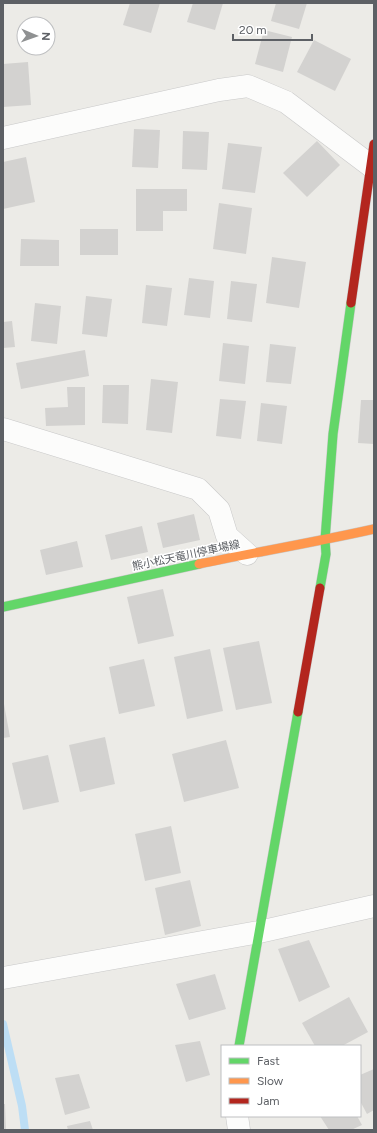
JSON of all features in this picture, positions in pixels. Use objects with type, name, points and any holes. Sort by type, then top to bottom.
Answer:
[{"type":"street","points":[[3,138],[219,90],[248,86],[286,102],[371,166]]},
{"type":"street","points":[[239,1045],[326,554],[325,540],[333,434],[374,144]]},
{"type":"street","points":[[3,429],[198,489],[219,510],[227,536],[246,554]]},
{"type":"street","name":"熊小松天竜川停車場線","points":[[3,607],[246,554],[325,540],[374,529]]},
{"type":"street","points":[[3,978],[259,932],[374,906]]},
{"type":"street","points":[[237,1117],[239,1130]]},
{"type":"building","points":[[130,3],[160,3],[151,33],[123,25]]},
{"type":"building","points":[[193,3],[223,3],[215,30],[187,22]]},
{"type":"building","points":[[276,3],[307,3],[299,29],[271,21]]},
{"type":"building","points":[[264,30],[292,37],[283,72],[255,64]]},
{"type":"building","points":[[314,40],[351,59],[335,91],[297,72]]},
{"type":"building","points":[[28,62],[31,105],[3,107],[3,64]]},
{"type":"building","points":[[134,129],[160,130],[158,168],[132,167]]},
{"type":"building","points":[[183,131],[209,132],[207,170],[182,169]]},
{"type":"building","points":[[317,141],[340,165],[307,197],[283,173]]},
{"type":"building","points":[[228,143],[262,147],[255,193],[222,189]]},
{"type":"building","points":[[26,157],[35,202],[3,209],[3,162]]},
{"type":"building","points":[[136,189],[187,189],[187,211],[163,211],[163,231],[136,231]]},
{"type":"building","points":[[219,203],[252,208],[246,254],[213,249]]},
{"type":"building","points":[[80,229],[118,229],[118,255],[80,255]]},
{"type":"building","points":[[21,239],[59,240],[59,266],[20,266]]},
{"type":"building","points":[[272,257],[306,262],[299,308],[266,303]]},
{"type":"building","points":[[189,278],[214,281],[210,318],[184,315]]},
{"type":"building","points":[[231,281],[257,284],[252,322],[227,319]]},
{"type":"building","points":[[146,285],[172,288],[167,326],[142,323]]},
{"type":"building","points":[[86,296],[112,299],[107,337],[82,334]]},
{"type":"building","points":[[35,303],[61,306],[57,344],[31,341]]},
{"type":"building","points":[[12,321],[15,347],[3,348],[3,322]]},
{"type":"building","points":[[223,343],[249,346],[245,384],[219,381]]},
{"type":"building","points":[[270,344],[296,347],[291,384],[266,382]]},
{"type":"building","points":[[85,350],[89,376],[21,389],[16,363]]},
{"type":"building","points":[[151,379],[178,382],[172,433],[146,430]]},
{"type":"building","points":[[103,385],[129,385],[128,424],[102,423]]},
{"type":"building","points":[[67,387],[85,387],[85,425],[46,426],[45,408],[68,407]]},
{"type":"building","points":[[220,399],[246,401],[241,439],[216,436]]},
{"type":"building","points":[[361,400],[374,400],[374,444],[358,443]]},
{"type":"building","points":[[261,403],[287,406],[282,444],[257,441]]},
{"type":"building","points":[[194,514],[200,540],[163,548],[157,523]]},
{"type":"building","points":[[142,526],[148,552],[111,560],[105,535]]},
{"type":"building","points":[[77,541],[83,567],[46,575],[40,550]]},
{"type":"building","points":[[163,589],[174,636],[138,644],[127,597]]},
{"type":"building","points":[[259,641],[272,703],[236,710],[223,648]]},
{"type":"building","points":[[210,649],[223,711],[187,719],[174,657]]},
{"type":"building","points":[[144,659],[155,706],[119,714],[109,667]]},
{"type":"building","points":[[4,704],[10,737],[3,738],[3,705]]},
{"type":"building","points":[[105,737],[115,784],[80,792],[69,745]]},
{"type":"building","points":[[226,740],[239,788],[184,802],[172,754]]},
{"type":"building","points":[[48,755],[59,802],[23,810],[12,763]]},
{"type":"building","points":[[171,826],[181,873],[145,881],[135,834]]},
{"type":"building","points":[[190,880],[201,926],[165,935],[155,888]]},
{"type":"building","points":[[309,940],[330,987],[299,1002],[278,949]]},
{"type":"building","points":[[215,974],[226,1009],[189,1020],[176,984]]},
{"type":"building","points":[[349,997],[368,1032],[344,1045],[314,1045],[302,1023]]},
{"type":"building","points":[[200,1041],[210,1075],[186,1082],[175,1045]]},
{"type":"building","points":[[374,1069],[374,1110],[367,1114],[361,1103],[361,1075]]},
{"type":"building","points":[[79,1074],[90,1108],[65,1115],[55,1078]]},
{"type":"building","points":[[3,1104],[5,1104],[6,1130],[3,1130]]},
{"type":"building","points":[[321,1117],[358,1117],[362,1125],[351,1130],[329,1130]]},
{"type":"building","points":[[90,1121],[93,1130],[68,1130],[67,1126]]},
{"type":"waterway","points":[[3,1024],[22,1106],[25,1130]]},
{"type":"traffic: fast","points":[[320,588],[326,554],[325,540],[333,434],[351,303]]},
{"type":"traffic: fast","points":[[3,607],[199,564]]},
{"type":"traffic: fast","points":[[239,1045],[298,712]]},
{"type":"traffic: slow","points":[[199,564],[374,529]]},
{"type":"traffic: jam","points":[[351,303],[374,144]]},
{"type":"traffic: jam","points":[[298,712],[320,588]]}]
